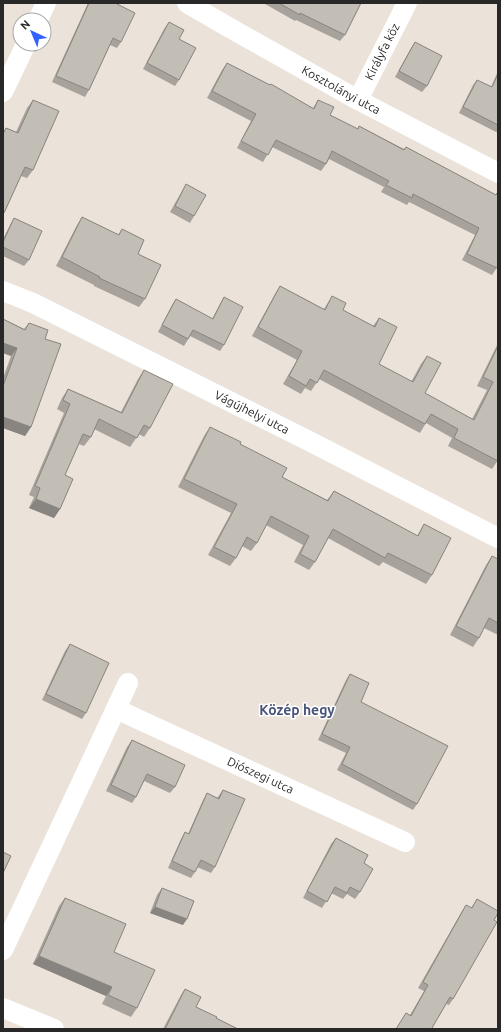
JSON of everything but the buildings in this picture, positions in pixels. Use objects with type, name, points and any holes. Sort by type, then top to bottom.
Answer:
[{"type":"street","name":"Kosztolányi utca","points":[[187,3],[358,100],[498,173]]},
{"type":"street","name":"Királyfa köz","points":[[358,100],[407,3]]},
{"type":"street","points":[[3,92],[22,52]]},
{"type":"street","name":"Vágújhelyi utca","points":[[3,291],[33,303],[498,538]]},
{"type":"street","points":[[3,950],[128,683]]},
{"type":"street","name":"Diószegi utca","points":[[116,710],[404,842]]},
{"type":"street","points":[[3,1008],[54,1029]]},
{"type":"district","name":"Közép hegy","points":[[297,710]]}]
